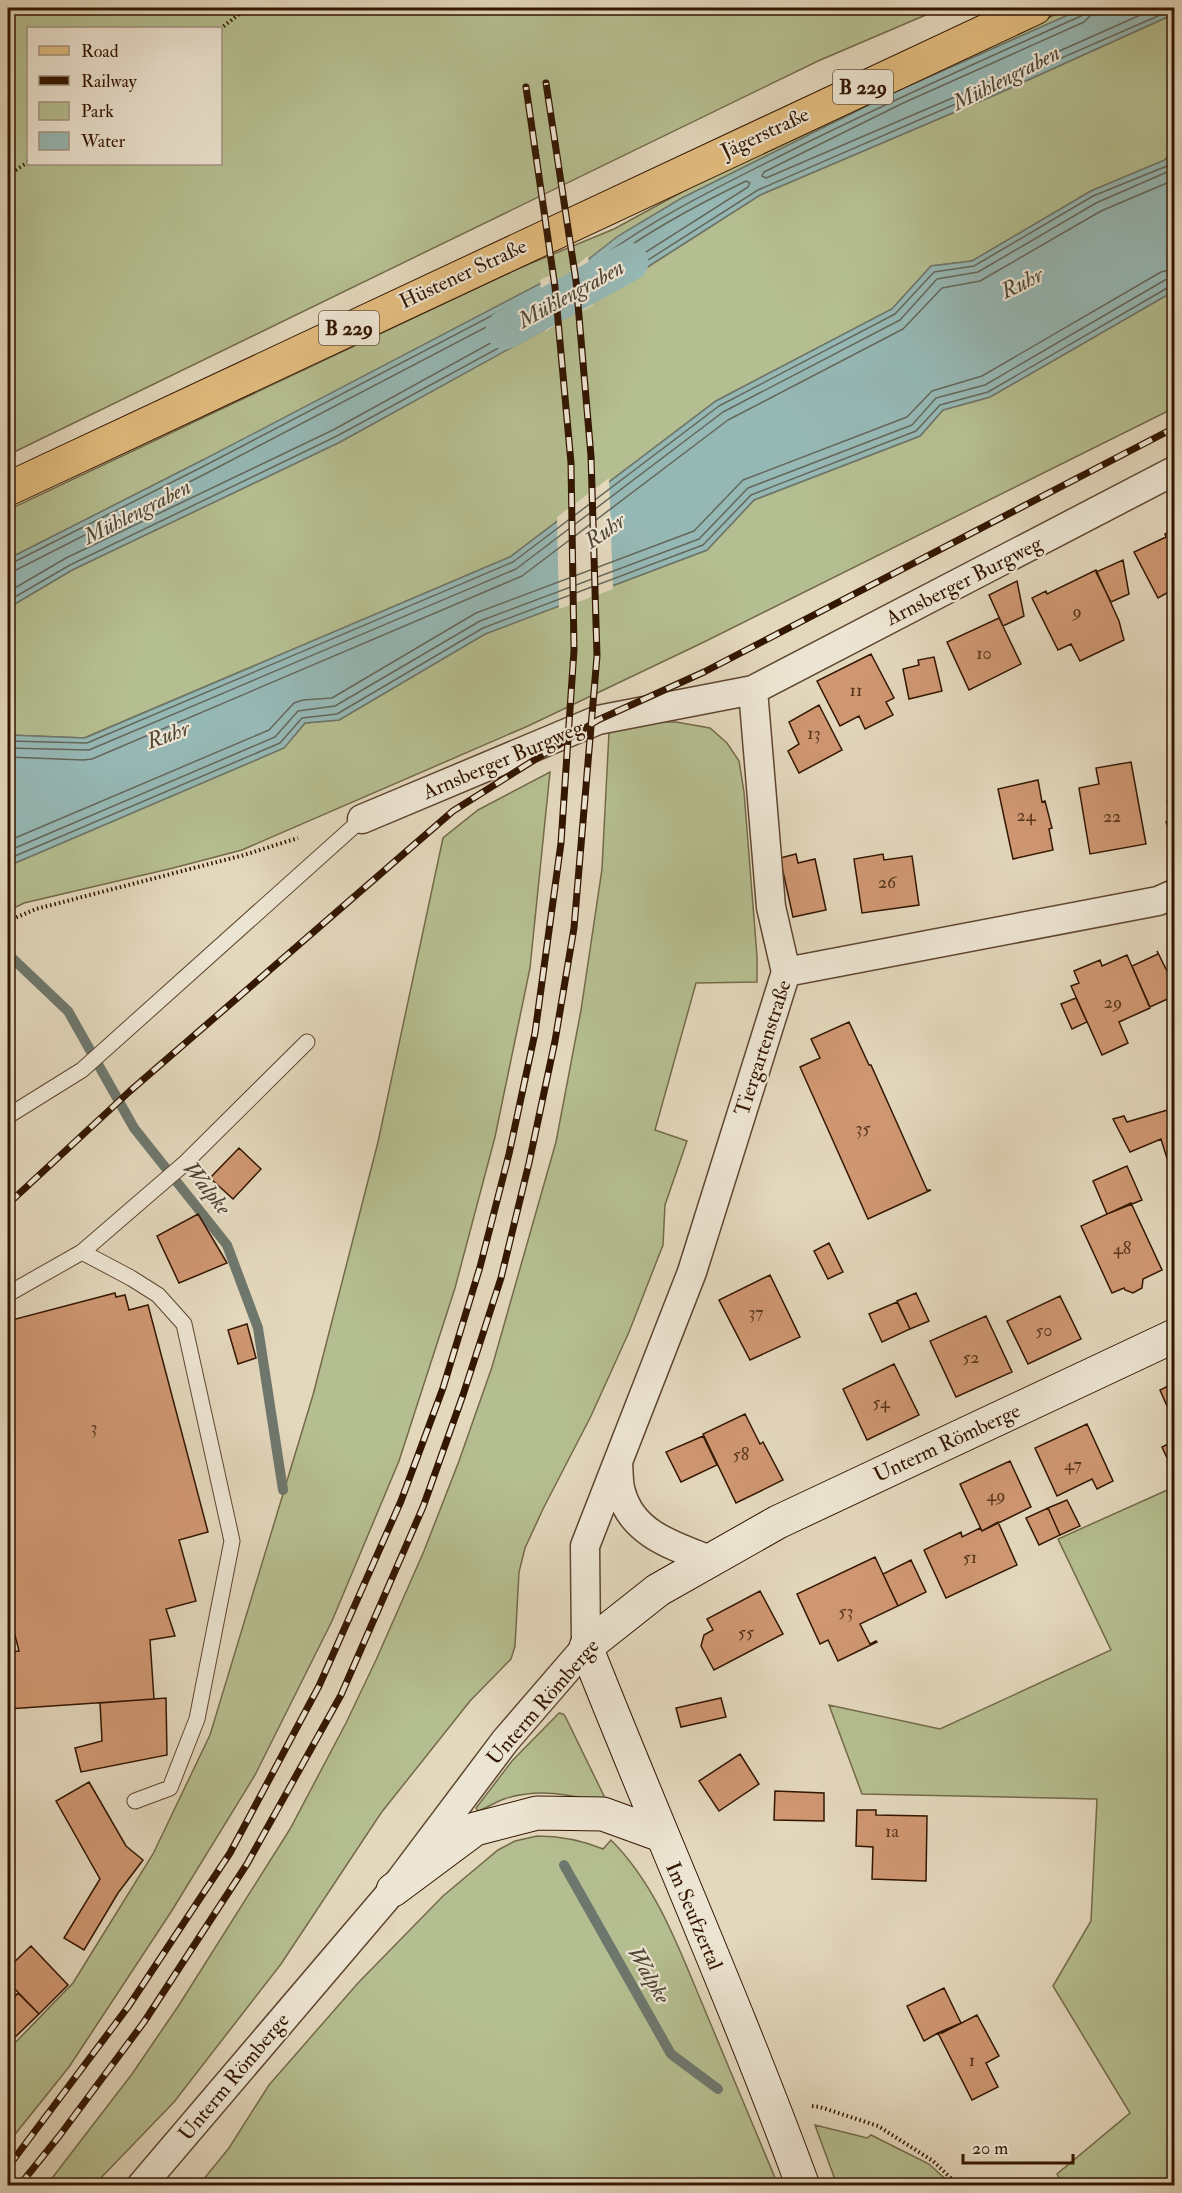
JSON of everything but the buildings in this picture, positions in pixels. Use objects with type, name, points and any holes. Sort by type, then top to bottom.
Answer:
[{"type":"main road","name":"Jägerstraße","points":[[692,167],[1035,8]]},
{"type":"main road","name":"Hüstener Straße","points":[[8,489],[692,167]]},
{"type":"main road","name":"Unterm Römberge","points":[[585,1647],[658,1590],[778,1522],[1174,1336]]},
{"type":"main road","name":"Im Seufzertal","points":[[585,1647],[772,2103],[803,2186]]},
{"type":"main road","points":[[393,1890],[475,1829],[537,1813],[603,1814],[661,1835]]},
{"type":"street","name":"Arnsberger Burgweg","points":[[362,819],[598,720],[753,690],[1174,471]]},
{"type":"street","points":[[753,690],[771,907],[786,972]]},
{"type":"street","name":"Tiergartenstraße","points":[[585,1647],[585,1546],[692,1272],[786,972],[1158,901],[1174,894]]},
{"type":"street","name":"Tiergartenstraße","points":[[618,1462],[621,1492],[635,1521],[661,1541],[710,1560]]},
{"type":"street","name":"Unterm Römberge","points":[[141,2186],[393,1890],[505,1742],[585,1647]]},
{"type":"lane","points":[[8,1116],[82,1070],[362,819]]},
{"type":"lane","points":[[8,1294],[82,1252],[184,1164],[307,1042]]},
{"type":"lane","points":[[82,1252],[159,1295],[184,1324],[232,1541],[197,1719],[170,1788],[135,1801]]},
{"type":"path","points":[[222,27],[247,8]]},
{"type":"path","points":[[8,175],[27,163]]},
{"type":"path","points":[[8,921],[36,909],[244,855]]},
{"type":"path","points":[[772,2103],[820,2107],[878,2126],[933,2161],[959,2186]]},
{"type":"green space","points":[[8,8],[942,8],[818,61],[8,455]]},
{"type":"green space","points":[[1071,8],[1084,8],[895,92],[680,199],[584,308],[760,195],[997,94],[1174,14],[1174,147],[1165,160],[1091,191],[972,261],[931,266],[892,309],[716,401],[510,557],[84,738],[8,735],[8,608],[72,570],[340,442],[554,324],[201,461],[8,559],[8,510],[517,269],[614,229],[724,169],[968,52]]},
{"type":"green space","points":[[1174,291],[1174,408],[702,643],[528,726],[242,850],[24,903],[8,911],[8,866],[284,748],[305,723],[339,720],[485,634],[707,550],[754,500],[920,436],[943,410],[990,397]]},
{"type":"green space","points":[[644,722],[676,722],[710,728],[727,743],[739,761],[744,792],[757,982],[696,983],[655,1130],[687,1141],[665,1205],[663,1245],[629,1332],[591,1416],[525,1548],[519,1572],[515,1646],[511,1659],[470,1701],[381,1813],[281,1964],[174,2102],[94,2185],[46,2186],[132,2074],[179,2005],[290,1829],[346,1723],[424,1551],[492,1367],[556,1142],[581,1010],[602,869],[609,732]]},
{"type":"green space","points":[[550,772],[530,968],[495,1137],[455,1288],[399,1461],[332,1621],[255,1775],[171,1912],[69,2067],[8,2143],[8,2040],[13,2045],[73,1983],[153,1854],[210,1735],[313,1395],[378,1142],[443,838],[478,810]]},
{"type":"green space","points":[[1174,1487],[1174,2185],[1063,2185],[1057,2174],[1130,2113],[1053,1986],[1091,1921],[1097,1799],[862,1794],[829,1705],[940,1729],[1111,1650],[1058,1539]]},
{"type":"green space","points":[[559,1713],[565,1716],[605,1798],[603,1803],[566,1795],[541,1793],[504,1799],[478,1811],[476,1808],[512,1761]]},
{"type":"green space","points":[[537,1836],[571,1839],[603,1849],[611,1840],[641,1877],[676,1941],[778,2185],[199,2185],[229,2148],[269,2085],[358,1983],[443,1896],[498,1850],[515,1841]]},
{"type":"green space","points":[[815,2125],[867,2138],[871,2135],[929,2164],[952,2185],[837,2185]]},
{"type":"water","points":[[1084,8],[1174,8],[1174,14],[997,94],[760,195],[583,308],[580,266],[618,236],[680,199],[895,92]]},
{"type":"water","name":"Ruhr","points":[[1174,147],[1174,291],[990,397],[943,410],[920,436],[754,500],[707,550],[485,634],[339,720],[305,723],[284,748],[8,866],[8,735],[85,738],[510,557],[716,401],[892,309],[931,266],[972,261],[1091,191],[1165,160]]},
{"type":"water","points":[[549,279],[554,324],[340,442],[72,570],[8,608],[8,559]]},
{"type":"pier","points":[[588,256],[593,305],[583,311],[580,309],[577,265]]},
{"type":"pier","points":[[549,276],[552,278],[557,324],[545,332],[540,280]]},
{"type":"pier","points":[[609,478],[613,589],[559,609],[557,517]]},
{"type":"waterway","name":"Mühlengraben","points":[[505,330],[629,262]]},
{"type":"waterway","name":"Walpke","points":[[8,954],[68,1011],[134,1128],[227,1245],[258,1328],[283,1490]]},
{"type":"waterway","name":"Walpke","points":[[564,1865],[671,2054],[718,2089]]},
{"type":"railway","points":[[19,2186],[144,2022],[247,1864],[341,1695],[423,1507],[501,1278],[555,1041],[574,928],[597,656],[591,456],[576,281],[546,83]]},
{"type":"railway","points":[[8,2167],[128,2007],[230,1853],[319,1686],[401,1501],[443,1388],[480,1267],[509,1154],[535,1033],[561,843],[574,650],[571,463],[555,287],[526,87]]},
{"type":"railway","points":[[8,1204],[130,1091],[453,811],[598,720],[704,672],[1174,428]]}]
